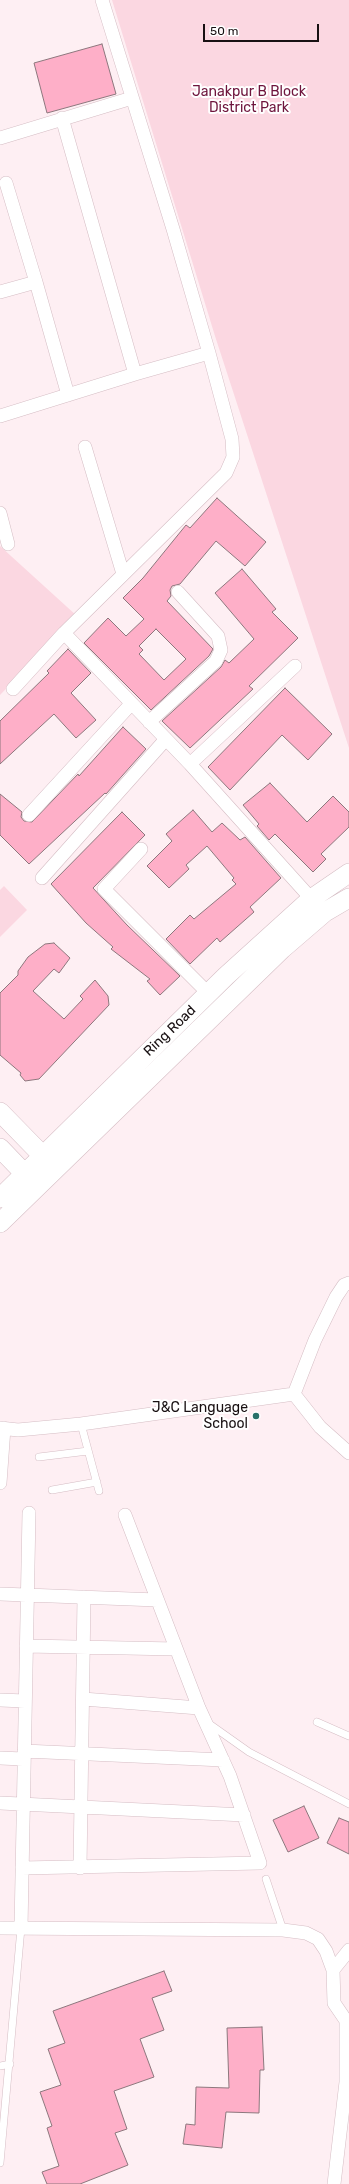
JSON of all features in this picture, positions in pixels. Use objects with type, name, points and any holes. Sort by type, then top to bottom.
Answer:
[{"type":"street","points":[[12,689],[64,633],[226,473],[234,457],[232,439],[209,353],[102,0]]},
{"type":"street","points":[[0,138],[132,98]]},
{"type":"street","points":[[62,118],[135,374]]},
{"type":"street","points":[[6,182],[68,395]]},
{"type":"street","points":[[0,292],[36,282]]},
{"type":"street","points":[[0,416],[135,374],[209,353]]},
{"type":"street","points":[[85,447],[123,574]]},
{"type":"street","points":[[0,513],[8,544]]},
{"type":"street","points":[[149,722],[216,661],[221,650],[218,636],[178,592]]},
{"type":"street","points":[[64,633],[190,764],[311,899],[325,912]]},
{"type":"street","points":[[190,764],[295,666]]},
{"type":"street","points":[[29,815],[131,704]]},
{"type":"street","points":[[42,878],[166,739]]},
{"type":"street","points":[[141,849],[104,889],[208,993]]},
{"type":"street","name":"Ring Road","points":[[50,1160],[208,993],[311,899],[349,873]]},
{"type":"street","name":"Ring Road","points":[[0,1198],[32,1177],[282,949],[325,912],[349,898]]},
{"type":"street","points":[[0,1112],[50,1160]]},
{"type":"street","points":[[0,1148],[32,1177]]},
{"type":"street","name":"Ring Road","points":[[0,1223],[32,1177]]},
{"type":"street","points":[[294,1394],[315,1340],[336,1297],[344,1285],[349,1283]]},
{"type":"street","points":[[0,1483],[2,1428],[18,1430],[81,1424],[294,1394]]},
{"type":"street","points":[[294,1394],[320,1427],[349,1453]]},
{"type":"street","points":[[21,1928],[22,1803],[29,1513]]},
{"type":"street","points":[[22,1868],[80,1868],[260,1863],[223,1760],[199,1708],[125,1515]]},
{"type":"street","points":[[0,1594],[157,1600]]},
{"type":"street","points":[[80,1868],[83,1806],[84,1597]]},
{"type":"street","points":[[26,1646],[176,1649]]},
{"type":"street","points":[[83,1699],[199,1708]]},
{"type":"street","points":[[0,1700],[25,1701]]},
{"type":"street","points":[[0,1758],[24,1755],[83,1754],[223,1760]]},
{"type":"street","points":[[0,1803],[244,1815]]},
{"type":"street","points":[[0,1928],[283,1930],[306,1933],[318,1939],[326,1952],[333,1970],[334,2003],[348,2024],[346,2082],[334,2184]]},
{"type":"street","points":[[333,1970],[349,1950]]},
{"type":"lane","points":[[81,1424],[99,1492]]},
{"type":"lane","points":[[39,1457],[88,1450]]},
{"type":"lane","points":[[52,1490],[97,1482]]},
{"type":"lane","points":[[206,1722],[249,1752],[349,1804]]},
{"type":"lane","points":[[317,1722],[349,1736]]},
{"type":"lane","points":[[266,1879],[283,1930]]},
{"type":"lane","points":[[0,2163],[21,1928]]},
{"type":"lane","points":[[0,2066],[10,2064]]},
{"type":"green space","name":"Janakpur B Block District Park","points":[[112,0],[349,0],[349,748],[215,336]]},
{"type":"green space","points":[[0,546],[77,616],[0,695]]},
{"type":"green space","points":[[4,886],[27,910],[0,937],[0,890]]},
{"type":"building","points":[[102,44],[116,94],[47,113],[34,63]]},
{"type":"building","points":[[217,498],[266,542],[245,566],[216,541],[180,584],[172,586],[170,590],[171,596],[167,601],[213,649],[209,656],[151,710],[84,643],[108,618],[126,636],[144,619],[123,598],[143,578],[186,525],[190,528]],"holes":[[[156,629],[186,659],[164,680],[139,654],[143,650],[139,646]]]},
{"type":"building","points":[[242,569],[276,609],[272,612],[298,638],[249,686],[253,689],[190,748],[162,721],[221,667],[225,660],[229,663],[254,639],[215,593]]},
{"type":"building","points":[[68,649],[91,673],[71,693],[96,720],[76,738],[54,714],[0,764],[0,721],[49,673],[47,671]]},
{"type":"building","points":[[285,688],[332,734],[308,760],[282,735],[230,790],[208,767]]},
{"type":"building","points":[[123,727],[146,749],[106,794],[105,793],[29,864],[0,835],[0,794],[22,812],[21,817],[24,821],[32,822],[78,774],[79,776]]},
{"type":"building","points":[[270,783],[307,822],[333,796],[349,812],[349,827],[321,854],[326,859],[313,872],[275,834],[269,840],[257,826],[259,824],[243,805]]},
{"type":"building","points":[[193,810],[212,832],[222,823],[240,840],[245,837],[281,878],[250,907],[254,912],[220,942],[217,938],[190,964],[166,939],[190,915],[194,919],[236,884],[232,880],[234,878],[207,846],[186,865],[189,869],[169,888],[147,866],[172,841],[166,834]]},
{"type":"building","points":[[122,812],[145,835],[93,888],[127,925],[180,976],[160,995],[147,981],[150,979],[111,949],[113,947],[86,923],[51,884]]},
{"type":"building","points":[[54,943],[70,958],[59,973],[54,969],[33,991],[64,1019],[83,999],[80,996],[95,980],[108,996],[109,1005],[39,1079],[25,1081],[20,1075],[21,1073],[0,1055],[0,993],[18,975],[18,971],[28,957],[45,944]]},
{"type":"building","points":[[304,1806],[319,1838],[288,1852],[273,1820]]},
{"type":"building","points":[[339,1818],[349,1822],[349,1854],[327,1843]]},
{"type":"building","points":[[164,1971],[172,1991],[152,1998],[164,2030],[140,2039],[154,2077],[114,2091],[127,2129],[115,2133],[128,2165],[80,2184],[47,2184],[42,2172],[59,2166],[47,2128],[52,2126],[40,2092],[61,2085],[48,2049],[65,2043],[53,2011]]},
{"type":"building","points":[[262,2027],[264,2070],[260,2070],[259,2113],[226,2112],[222,2148],[183,2144],[186,2124],[195,2125],[196,2087],[229,2088],[227,2028]]},
{"type":"place","name":"J&C Language School","points":[[256,1416]]}]
